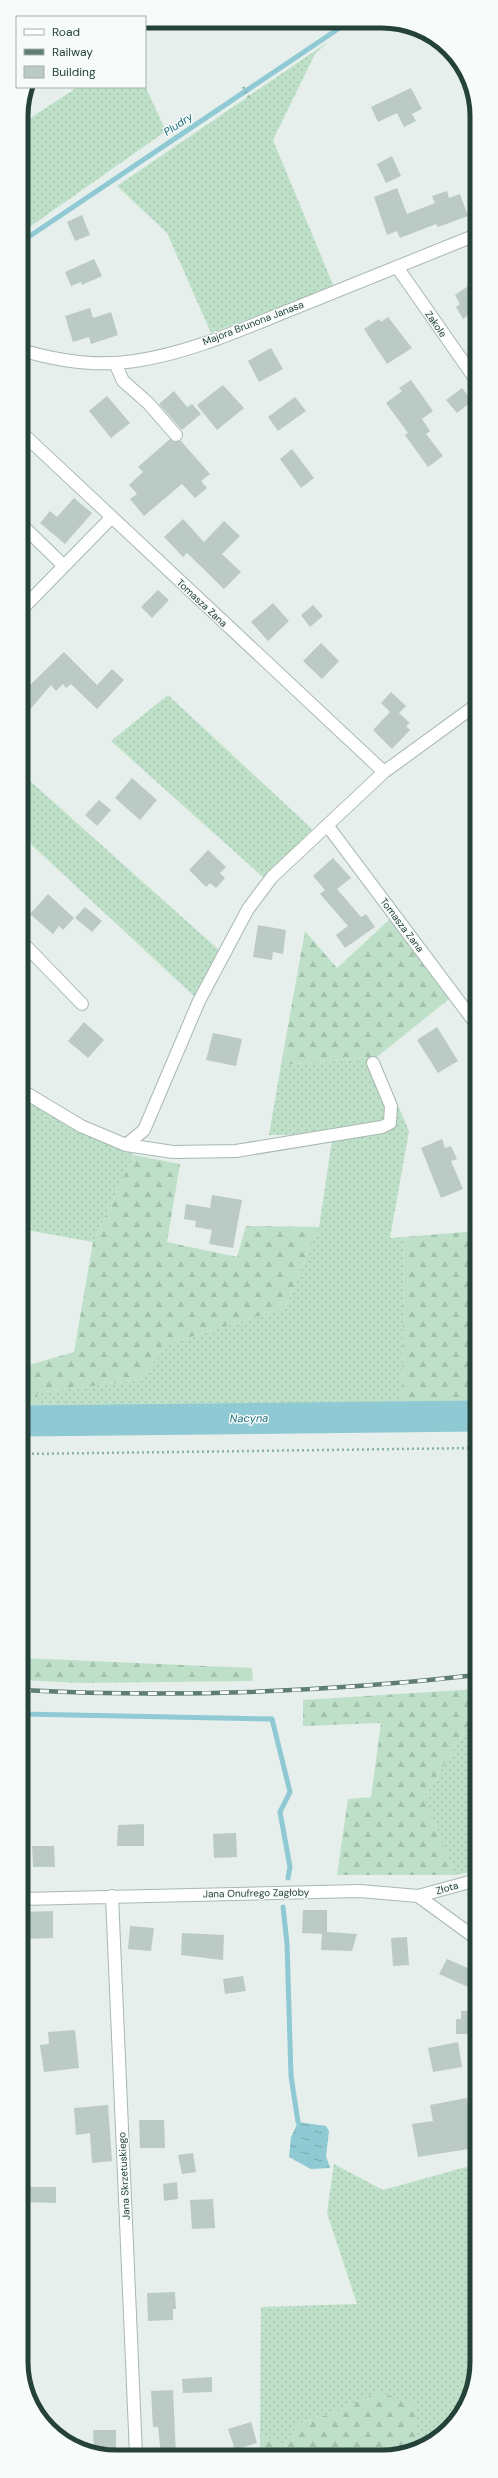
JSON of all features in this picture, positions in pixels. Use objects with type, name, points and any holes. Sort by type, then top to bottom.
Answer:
[{"type":"street","name":"Majora Brunona Janasa","points":[[28,352],[69,361],[115,363],[158,356],[203,343],[470,237]]},
{"type":"street","name":"Zakole","points":[[396,267],[470,372]]},
{"type":"street","points":[[115,363],[123,381],[148,403],[176,435]]},
{"type":"street","name":"Tomasza Zana","points":[[28,439],[384,772]]},
{"type":"street","points":[[28,603],[111,518]]},
{"type":"street","points":[[28,531],[64,566]]},
{"type":"street","points":[[126,1145],[144,1130],[199,1001],[248,909],[272,877],[384,772],[470,709]]},
{"type":"street","name":"Tomasza Zana","points":[[327,825],[470,1016]]},
{"type":"street","points":[[28,948],[82,1004]]},
{"type":"street","points":[[28,1094],[81,1126],[126,1145],[173,1152],[236,1151],[382,1127],[390,1122],[391,1106],[373,1063]]},
{"type":"street","name":"Złota","points":[[418,1896],[470,1882]]},
{"type":"street","name":"Jana Onufrego Zagłoby","points":[[28,1899],[360,1891],[418,1896]]},
{"type":"street","name":"Jana Skrzetuskiego","points":[[112,1896],[136,2450]]},
{"type":"street","points":[[418,1896],[470,1934]]},
{"type":"path","points":[[242,87],[249,97]]},
{"type":"path","points":[[28,1454],[470,1448]]},
{"type":"green space","points":[[328,42],[315,54],[273,140],[334,287],[211,333],[167,233],[117,186]]},
{"type":"green space","points":[[76,88],[146,88],[166,131],[28,228],[28,119]]},
{"type":"green space","points":[[168,695],[312,829],[264,878],[111,741]]},
{"type":"green space","points":[[28,779],[220,951],[194,996],[28,842]]},
{"type":"green space","points":[[390,919],[449,999],[377,1057],[281,1065],[305,931],[337,968]]},
{"type":"green space","points":[[377,1057],[409,1131],[390,1238],[404,1237],[402,1406],[39,1407],[37,1393],[140,1380],[168,1344],[285,1308],[319,1227],[333,1134],[269,1135],[281,1065]]},
{"type":"green space","points":[[28,1102],[134,1155],[93,1242],[28,1230]]},
{"type":"green space","points":[[134,1155],[180,1164],[167,1242],[237,1257],[246,1226],[319,1227],[285,1308],[168,1344],[140,1380],[37,1393],[39,1407],[28,1407],[28,1365],[74,1352],[93,1242]]},
{"type":"green space","points":[[470,1232],[470,1406],[402,1406],[404,1237]]},
{"type":"green space","points":[[28,1658],[252,1668],[253,1681],[80,1683],[28,1680]]},
{"type":"green space","points":[[470,1689],[470,1722],[424,1798],[455,1875],[337,1875],[348,1799],[371,1797],[381,1723],[303,1726],[303,1700]]},
{"type":"green space","points":[[470,1722],[470,1872],[455,1875],[424,1798]]},
{"type":"green space","points":[[334,2164],[383,2190],[470,2166],[470,2367],[468,2379],[461,2401],[452,2415],[435,2432],[421,2441],[416,2443],[330,2414],[299,2423],[284,2445],[260,2434],[261,2307],[357,2304],[327,2213]]},
{"type":"green space","points":[[378,2392],[414,2403],[417,2442],[404,2447],[382,2450],[260,2450],[260,2434],[284,2445],[299,2423],[330,2414]]},
{"type":"water","points":[[298,2122],[326,2126],[329,2131],[326,2156],[330,2168],[311,2169],[289,2157],[291,2137]]},
{"type":"building","points":[[411,88],[422,109],[412,114],[416,121],[404,127],[397,113],[378,122],[371,107]]},
{"type":"building","points":[[392,156],[401,176],[386,183],[377,164]]},
{"type":"building","points":[[397,188],[407,214],[435,203],[432,196],[447,191],[449,198],[460,194],[468,216],[438,227],[436,224],[400,238],[397,231],[387,235],[374,197]]},
{"type":"building","points":[[82,215],[90,235],[75,241],[67,222]]},
{"type":"building","points":[[94,259],[102,276],[82,285],[81,282],[71,286],[65,272]]},
{"type":"building","points":[[470,285],[470,314],[463,319],[456,307],[460,304],[455,295]]},
{"type":"building","points":[[90,308],[93,318],[111,312],[118,335],[91,344],[89,337],[73,342],[65,316]]},
{"type":"building","points":[[388,317],[412,348],[387,364],[364,329],[379,319],[381,322]]},
{"type":"building","points":[[271,348],[283,369],[259,382],[248,361]]},
{"type":"building","points":[[411,380],[433,411],[422,419],[430,431],[426,434],[443,456],[428,467],[405,435],[408,433],[386,403],[402,391],[399,388]]},
{"type":"building","points":[[223,385],[244,408],[217,430],[197,405]]},
{"type":"building","points":[[462,388],[470,398],[470,403],[457,413],[446,400]]},
{"type":"building","points":[[174,391],[187,407],[192,404],[201,414],[182,430],[159,404]]},
{"type":"building","points":[[107,396],[130,423],[111,438],[89,411]]},
{"type":"building","points":[[295,397],[306,411],[278,431],[268,417]]},
{"type":"building","points":[[170,439],[174,442],[181,441],[210,474],[201,481],[207,488],[195,498],[182,484],[144,516],[130,499],[137,494],[129,485],[143,472],[138,467]]},
{"type":"building","points":[[292,449],[314,478],[301,488],[280,459]]},
{"type":"building","points":[[74,498],[92,513],[65,544],[40,523],[50,511],[57,517]]},
{"type":"building","points":[[183,519],[204,542],[224,521],[240,536],[222,554],[241,572],[224,589],[187,553],[183,557],[164,537]]},
{"type":"building","points":[[158,590],[169,600],[152,618],[141,607]]},
{"type":"building","points":[[273,603],[289,621],[268,641],[251,622]]},
{"type":"building","points":[[313,605],[323,616],[310,627],[301,615]]},
{"type":"building","points":[[321,643],[339,661],[322,679],[303,661]]},
{"type":"building","points":[[64,652],[97,685],[112,669],[124,680],[97,709],[71,684],[66,688],[63,684],[56,691],[51,685],[28,712],[28,685],[29,686]]},
{"type":"building","points":[[391,692],[406,706],[399,713],[410,723],[406,726],[410,730],[392,749],[373,730],[390,712],[381,703]]},
{"type":"building","points":[[132,778],[157,800],[140,820],[115,798]]},
{"type":"building","points":[[99,800],[111,810],[97,826],[85,815]]},
{"type":"building","points":[[208,850],[226,867],[220,873],[225,878],[216,888],[210,883],[206,887],[189,870]]},
{"type":"building","points":[[333,858],[351,878],[337,889],[361,917],[366,914],[375,927],[345,948],[336,935],[348,926],[320,894],[325,890],[313,876]]},
{"type":"building","points":[[48,894],[74,918],[63,930],[59,926],[53,934],[30,914]]},
{"type":"building","points":[[85,907],[102,921],[92,932],[75,918]]},
{"type":"building","points":[[258,925],[286,930],[283,954],[273,952],[272,960],[253,957]]},
{"type":"building","points":[[84,1022],[104,1040],[88,1058],[68,1041]]},
{"type":"building","points":[[437,1027],[458,1061],[438,1073],[417,1040]]},
{"type":"building","points":[[213,1033],[242,1039],[236,1066],[206,1060]]},
{"type":"building","points":[[442,1139],[445,1148],[451,1146],[457,1159],[451,1161],[463,1189],[441,1198],[421,1148]]},
{"type":"building","points":[[212,1195],[242,1200],[233,1248],[209,1244],[212,1230],[195,1227],[196,1221],[184,1219],[186,1204],[210,1208]]},
{"type":"building","points":[[144,1824],[144,1846],[117,1846],[118,1825]]},
{"type":"building","points":[[236,1833],[237,1857],[214,1858],[213,1834]]},
{"type":"building","points":[[32,1846],[54,1846],[55,1867],[33,1867]]},
{"type":"building","points":[[303,1910],[327,1910],[327,1932],[357,1934],[352,1951],[321,1950],[322,1934],[302,1933]]},
{"type":"building","points":[[53,1911],[53,1938],[28,1939],[28,1912]]},
{"type":"building","points":[[130,1926],[154,1928],[151,1951],[128,1949]]},
{"type":"building","points":[[182,1933],[224,1935],[223,1960],[181,1955]]},
{"type":"building","points":[[407,1937],[409,1965],[393,1966],[391,1938]]},
{"type":"building","points":[[447,1959],[470,1969],[470,1988],[439,1974]]},
{"type":"building","points":[[243,1976],[246,1991],[225,1994],[223,1979]]},
{"type":"building","points":[[470,2010],[470,2034],[456,2034],[456,2019],[461,2019],[461,2011]]},
{"type":"building","points":[[75,2030],[79,2068],[44,2072],[40,2045],[49,2044],[48,2032]]},
{"type":"building","points":[[458,2042],[462,2067],[433,2072],[428,2048]]},
{"type":"building","points":[[467,2098],[470,2117],[470,2149],[418,2157],[412,2124],[433,2121],[430,2105]]},
{"type":"building","points":[[108,2105],[112,2161],[92,2163],[90,2133],[76,2135],[74,2108]]},
{"type":"building","points":[[139,2120],[164,2120],[165,2148],[140,2148]]},
{"type":"building","points":[[193,2153],[196,2172],[182,2174],[178,2155]]},
{"type":"building","points":[[177,2182],[178,2199],[164,2201],[163,2184]]},
{"type":"building","points":[[28,2187],[56,2187],[56,2203],[28,2202]]},
{"type":"building","points":[[213,2199],[215,2228],[192,2229],[190,2200]]},
{"type":"building","points":[[175,2292],[176,2309],[173,2309],[173,2320],[148,2321],[147,2293]]},
{"type":"building","points":[[212,2377],[212,2392],[183,2393],[182,2379]]},
{"type":"building","points":[[173,2390],[176,2450],[160,2450],[158,2427],[153,2427],[151,2391]]},
{"type":"building","points":[[251,2422],[257,2443],[235,2450],[228,2429]]},
{"type":"building","points":[[93,2430],[116,2430],[116,2450],[94,2447]]},
{"type":"waterway","name":"Pludry","points":[[28,237],[340,28]]},
{"type":"waterway","name":"Nacyna","points":[[28,1421],[470,1416]]},
{"type":"waterway","points":[[28,1714],[272,1719],[290,1792],[280,1812],[290,1867],[288,1878]]},
{"type":"waterway","points":[[283,1907],[287,1943],[291,2076],[298,2122]]},
{"type":"railway","points":[[28,1690],[136,1693],[250,1692],[363,1686],[470,1676]]}]
